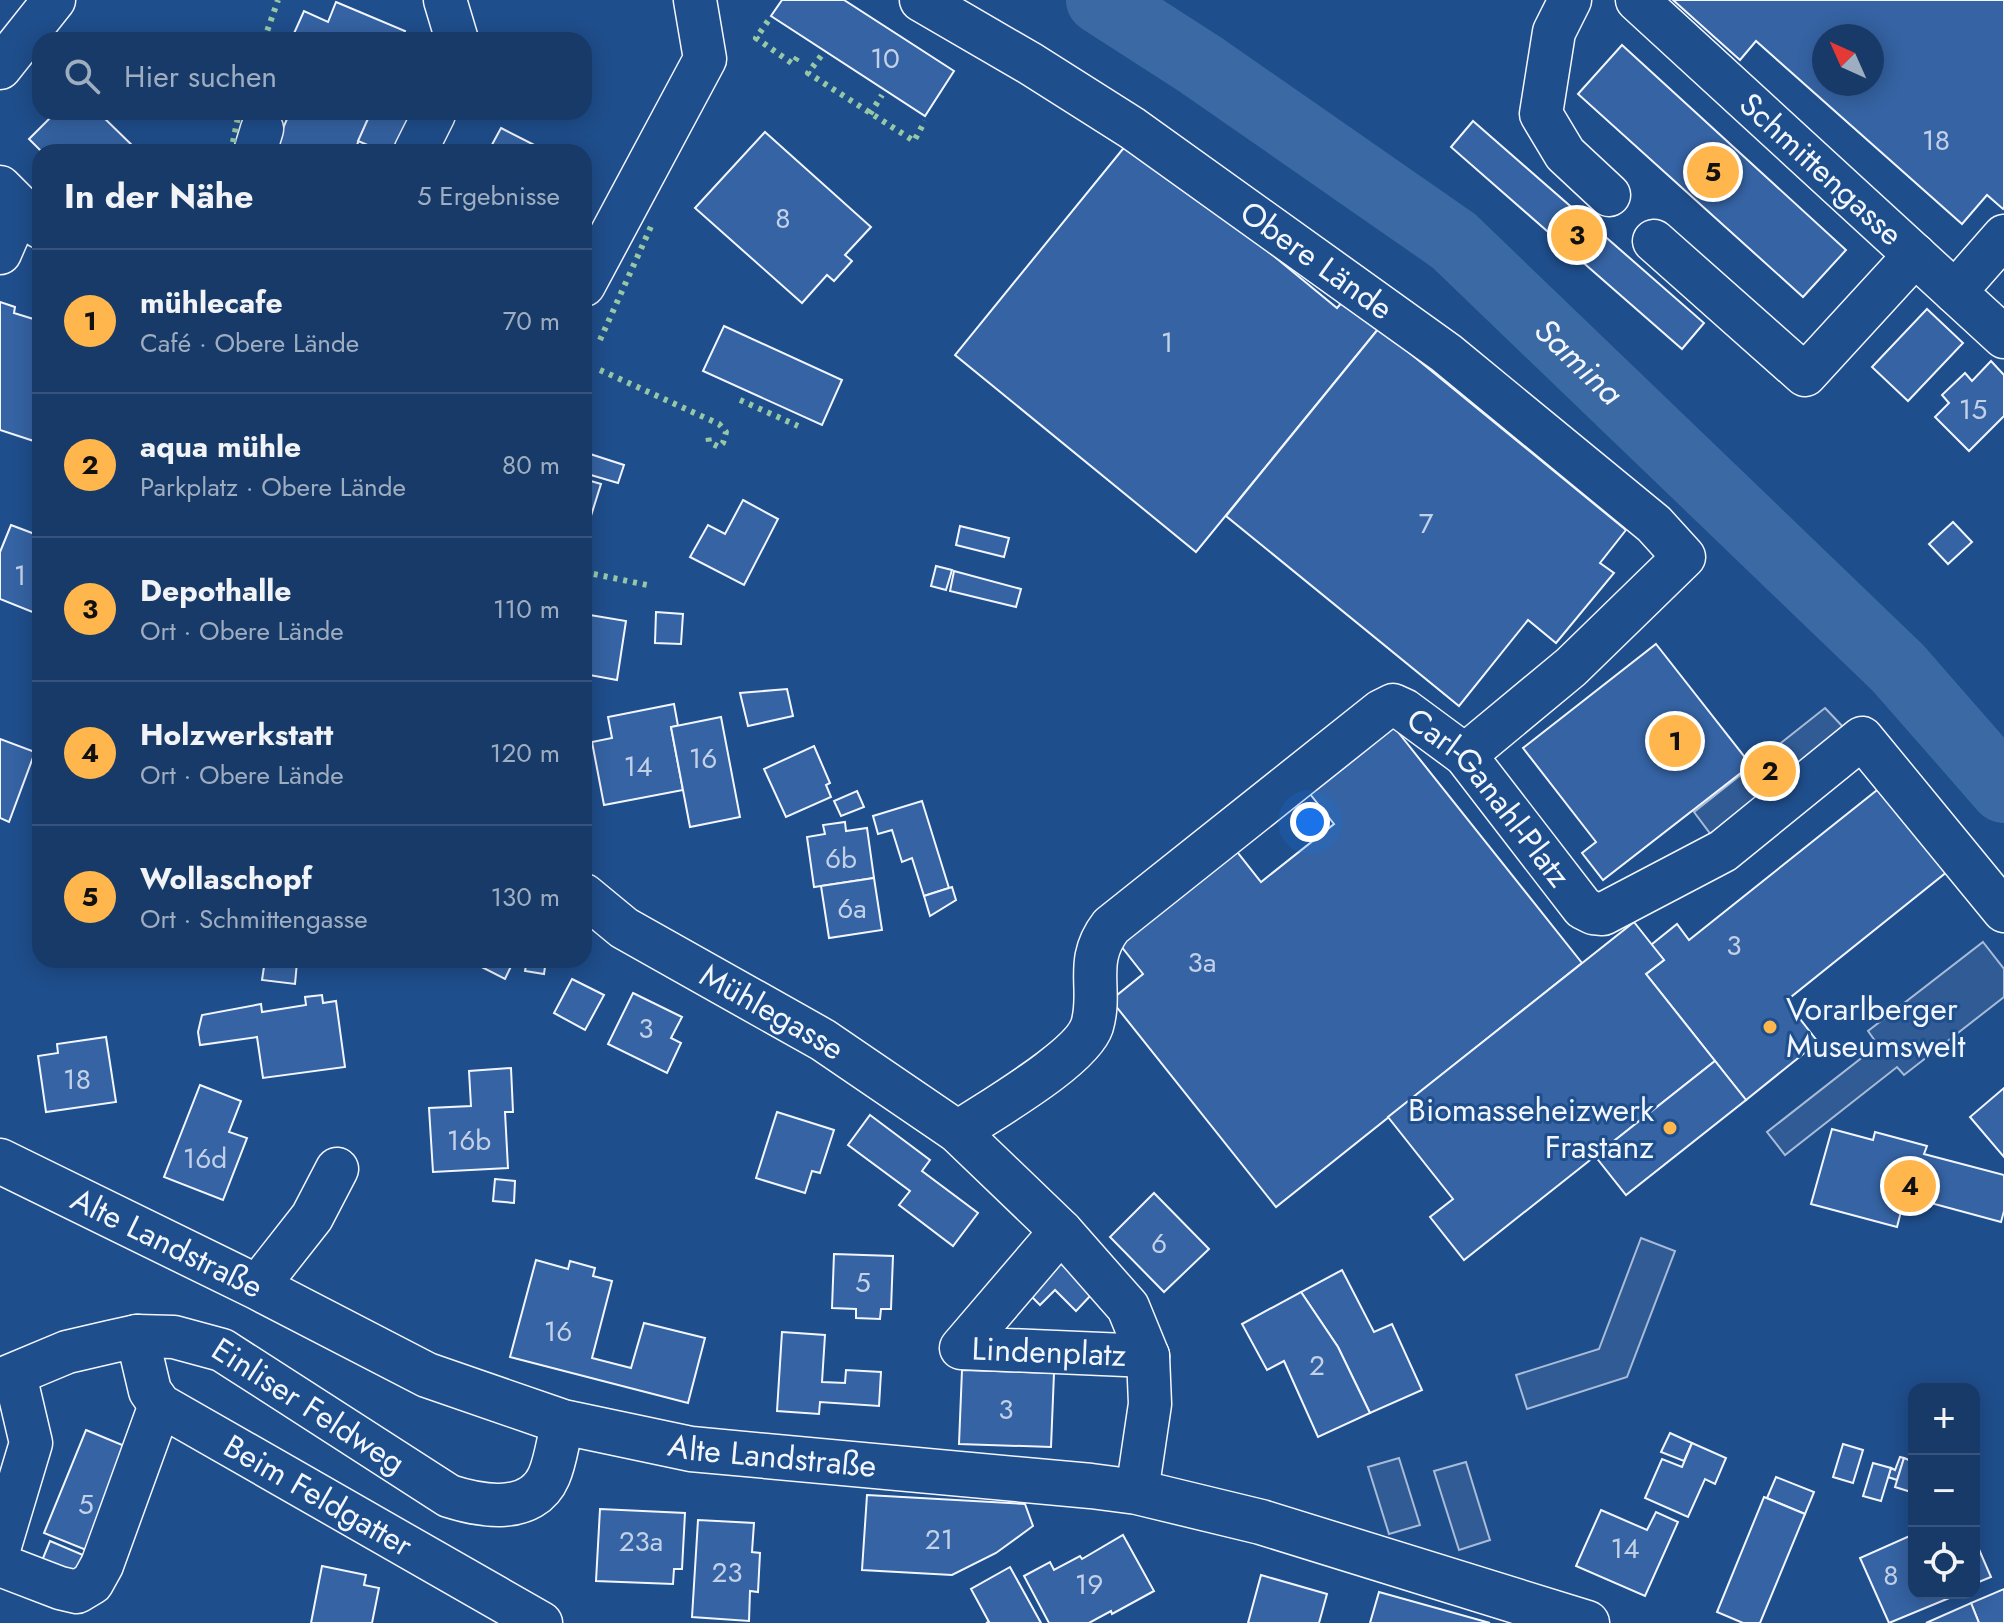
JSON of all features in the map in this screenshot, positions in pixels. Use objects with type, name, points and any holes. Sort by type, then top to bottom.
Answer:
[{"type":"main road","name":"Alte Landstraße","points":[[0,1161],[257,1287],[427,1375],[563,1422],[691,1449],[1137,1492],[1261,1522],[1520,1613],[1587,1623]]},
{"type":"street","points":[[0,68],[54,0]]},
{"type":"street","points":[[445,0],[455,32]]},
{"type":"street","points":[[592,270],[705,59],[695,0]]},
{"type":"street","name":"Obere Lände","points":[[921,0],[1132,128],[1446,353],[1654,524],[1684,557],[1571,667],[1465,755]]},
{"type":"street","points":[[1570,0],[1554,32],[1541,114],[1565,154],[1609,195]]},
{"type":"street","name":"Schmittengasse","points":[[1637,0],[1915,255],[1986,310]]},
{"type":"street","points":[[419,144],[431,120]]},
{"type":"street","points":[[0,253],[20,207]]},
{"type":"street","points":[[1986,310],[2004,236]]},
{"type":"street","points":[[1654,241],[1805,375],[1915,255]]},
{"type":"street","name":"Carl-Ganahl-Platz","points":[[958,1132],[1067,1058],[1085,1039],[1092,1025],[1097,949],[1111,926],[1381,711],[1393,705],[1465,755],[1583,908],[1593,913],[1603,914],[1723,851],[1862,738],[2004,911]]},
{"type":"street","name":"Mühlegasse","points":[[592,902],[624,928],[823,1040],[958,1132]]},
{"type":"street","name":"Lindenplatz","points":[[958,1132],[1061,1231],[1128,1307],[1148,1356],[1150,1404],[1137,1492]]},
{"type":"street","points":[[257,1287],[312,1217],[337,1169]]},
{"type":"street","name":"Lindenplatz","points":[[1061,1231],[961,1348],[1148,1356]]},
{"type":"street","points":[[0,1565],[77,1592],[92,1583],[102,1565],[160,1405],[150,1391],[137,1336]]},
{"type":"street","name":"Einliser Feldweg","points":[[8,1377],[67,1352],[137,1336],[174,1337],[222,1350],[449,1496],[476,1505],[499,1507],[521,1501],[536,1492],[549,1477],[563,1422]]},
{"type":"street","points":[[0,1546],[31,1443],[8,1377]]},
{"type":"street","name":"Beim Feldgatter","points":[[160,1405],[502,1612],[541,1623]]},
{"type":"shaded area","points":[[1825,708],[1845,729],[1712,836],[1694,812]]},
{"type":"shaded area","points":[[1983,942],[2004,969],[2004,997],[1904,1075],[1897,1067],[1785,1155],[1767,1132],[1878,1045],[1868,1031]]},
{"type":"shaded area","points":[[1641,1238],[1675,1251],[1627,1377],[1527,1409],[1516,1375],[1599,1349]]},
{"type":"shaded area","points":[[1399,1458],[1420,1525],[1389,1534],[1368,1467]]},
{"type":"shaded area","points":[[1466,1462],[1490,1540],[1459,1550],[1434,1471]]},
{"type":"building","points":[[782,0],[844,0],[954,71],[925,116],[771,16]]},
{"type":"building","points":[[1673,0],[2004,0],[2003,209],[1987,195],[1962,224],[1818,96],[1884,96],[1884,24],[1812,24],[1812,91],[1756,41],[1740,60]]},
{"type":"building","points":[[336,2],[405,31],[295,32],[304,11],[328,22]]},
{"type":"building","points":[[1622,45],[1846,250],[1803,297],[1578,94]]},
{"type":"building","points":[[48,120],[106,120],[131,144],[34,144],[29,139]]},
{"type":"building","points":[[287,120],[368,120],[357,144],[276,144]]},
{"type":"building","points":[[367,120],[413,120],[402,144],[365,144],[358,141]]},
{"type":"building","points":[[1473,121],[1704,323],[1682,349],[1451,147]]},
{"type":"building","points":[[501,128],[532,144],[492,144]]},
{"type":"building","points":[[765,132],[871,227],[845,255],[852,261],[834,281],[827,275],[802,303],[695,208]]},
{"type":"building","points":[[1131,139],[1337,308],[1344,300],[1379,328],[1196,552],[955,355]]},
{"type":"building","points":[[0,302],[15,307],[14,313],[32,319],[32,440],[0,430]]},
{"type":"building","points":[[1927,309],[1963,343],[1908,401],[1872,367]]},
{"type":"building","points":[[724,326],[842,380],[822,425],[703,371]]},
{"type":"building","points":[[1379,328],[1626,530],[1600,563],[1614,573],[1556,643],[1528,620],[1459,706],[1226,516]]},
{"type":"building","points":[[1991,361],[2004,375],[2004,416],[1969,451],[1935,417],[1949,403],[1942,395],[1965,373],[1972,381]]},
{"type":"building","points":[[592,455],[624,465],[618,483],[592,475]]},
{"type":"building","points":[[592,481],[601,484],[592,513]]},
{"type":"building","points":[[743,500],[778,519],[744,585],[690,557],[708,525],[725,534]]},
{"type":"building","points":[[1953,522],[1972,542],[1948,564],[1929,544]]},
{"type":"building","points":[[11,525],[32,533],[32,612],[0,599],[0,552]]},
{"type":"building","points":[[960,526],[1009,538],[1004,557],[956,545]]},
{"type":"building","points":[[936,566],[952,570],[946,590],[931,586]]},
{"type":"building","points":[[954,571],[1021,589],[1016,607],[950,591]]},
{"type":"building","points":[[656,612],[683,614],[681,644],[655,643]]},
{"type":"building","points":[[592,615],[626,621],[617,680],[592,675]]},
{"type":"building","points":[[1656,644],[1751,765],[1603,880],[1582,853],[1596,842],[1523,748]]},
{"type":"building","points":[[787,689],[793,716],[748,726],[740,693]]},
{"type":"building","points":[[674,704],[678,726],[671,727],[683,790],[604,805],[592,742],[612,738],[608,717]]},
{"type":"building","points":[[721,717],[740,817],[690,827],[671,727]]},
{"type":"building","points":[[1394,727],[1582,963],[1276,1207],[1111,1000],[1143,974],[1117,941],[1234,848],[1261,882],[1334,824],[1310,794]]},
{"type":"building","points":[[0,739],[32,751],[32,760],[9,822],[0,818]]},
{"type":"building","points":[[814,746],[830,783],[826,785],[831,797],[786,817],[764,769]]},
{"type":"building","points":[[1891,779],[1958,863],[1786,1001],[1818,1042],[1746,1100],[1646,974],[1664,960],[1651,945],[1677,924],[1689,940]]},
{"type":"building","points":[[857,791],[864,807],[841,816],[834,801]]},
{"type":"building","points":[[922,801],[949,888],[924,896],[912,858],[902,862],[892,830],[878,834],[873,816]]},
{"type":"building","points":[[845,822],[846,831],[867,828],[874,878],[814,887],[807,837],[825,834],[823,825]]},
{"type":"building","points":[[874,878],[882,930],[829,938],[821,886]]},
{"type":"building","points":[[952,887],[956,900],[930,916],[924,896]]},
{"type":"building","points":[[1634,922],[1664,960],[1646,974],[1715,1061],[1464,1260],[1430,1217],[1453,1199],[1388,1117]]},
{"type":"building","points":[[264,968],[296,968],[295,984],[262,980]]},
{"type":"building","points":[[484,968],[510,968],[505,979]]},
{"type":"building","points":[[526,968],[545,968],[544,974],[525,971]]},
{"type":"building","points":[[572,979],[604,995],[585,1030],[554,1013]]},
{"type":"building","points":[[633,993],[682,1017],[671,1038],[681,1043],[667,1073],[608,1044]]},
{"type":"building","points":[[322,995],[323,1003],[336,1001],[345,1067],[263,1078],[257,1037],[200,1045],[198,1032],[202,1015],[261,1004],[262,1012],[306,1005],[305,997]]},
{"type":"building","points":[[106,1037],[116,1102],[46,1112],[38,1056],[58,1053],[57,1044]]},
{"type":"building","name":"Biomasseheizwerk Frastanz","points":[[1715,1061],[1746,1100],[1626,1195],[1595,1156]]},
{"type":"building","points":[[511,1068],[513,1112],[505,1112],[508,1168],[433,1172],[429,1108],[471,1106],[469,1071]]},
{"type":"building","points":[[200,1085],[241,1101],[229,1132],[247,1138],[223,1200],[164,1177]]},
{"type":"building","points":[[2004,1088],[2004,1157],[1970,1117]]},
{"type":"building","points":[[777,1112],[834,1130],[820,1173],[812,1171],[805,1193],[756,1178]]},
{"type":"building","points":[[870,1115],[930,1160],[922,1171],[978,1213],[953,1246],[899,1205],[910,1191],[848,1145]]},
{"type":"building","points":[[1832,1129],[1873,1140],[1875,1132],[1927,1146],[1924,1154],[2004,1175],[2001,1222],[1905,1196],[1897,1227],[1811,1204]]},
{"type":"building","points":[[495,1179],[515,1181],[514,1203],[493,1201]]},
{"type":"building","points":[[1154,1193],[1209,1249],[1164,1292],[1110,1237]]},
{"type":"building","points":[[834,1254],[893,1256],[891,1309],[881,1309],[880,1319],[856,1318],[856,1309],[832,1308]]},
{"type":"building","points":[[1056,1258],[1092,1294],[1076,1311],[1055,1290],[1040,1305],[1025,1290]]},
{"type":"building","points":[[536,1260],[568,1269],[570,1261],[595,1268],[593,1276],[612,1281],[592,1358],[631,1368],[644,1323],[705,1338],[688,1403],[510,1357]]},
{"type":"building","points":[[1342,1270],[1374,1332],[1392,1324],[1422,1390],[1370,1413],[1338,1347],[1301,1292]]},
{"type":"building","points":[[1301,1292],[1338,1347],[1370,1413],[1318,1437],[1284,1361],[1267,1370],[1242,1324]]},
{"type":"building","points":[[782,1332],[825,1335],[822,1382],[845,1383],[846,1370],[881,1372],[879,1406],[820,1402],[819,1414],[777,1411]]},
{"type":"building","points":[[962,1370],[1054,1373],[1051,1447],[959,1444]]},
{"type":"building","points":[[86,1430],[132,1449],[96,1554],[44,1533]]},
{"type":"building","points":[[1670,1433],[1692,1443],[1684,1461],[1661,1452]]},
{"type":"building","points":[[1692,1443],[1726,1458],[1715,1484],[1705,1479],[1688,1517],[1645,1498],[1662,1459],[1682,1467]]},
{"type":"building","points":[[1843,1444],[1863,1450],[1853,1483],[1833,1477]]},
{"type":"building","points":[[1900,1457],[1904,1458],[1897,1480],[1888,1477],[1891,1468],[1895,1470]]},
{"type":"building","points":[[1904,1458],[1908,1460],[1908,1491],[1895,1487]]},
{"type":"building","points":[[1873,1463],[1891,1468],[1881,1501],[1863,1496]]},
{"type":"building","points":[[1776,1477],[1814,1492],[1805,1514],[1767,1498]]},
{"type":"building","points":[[867,1495],[1025,1504],[1033,1526],[996,1553],[952,1575],[862,1570]]},
{"type":"building","points":[[1764,1497],[1805,1514],[1760,1623],[1743,1623],[1717,1612]]},
{"type":"building","points":[[600,1509],[685,1513],[682,1569],[674,1569],[673,1584],[596,1581]]},
{"type":"building","points":[[1601,1510],[1647,1530],[1656,1512],[1678,1522],[1645,1596],[1576,1566]]},
{"type":"building","points":[[698,1520],[754,1523],[752,1552],[760,1553],[758,1592],[750,1591],[749,1621],[692,1617]]},
{"type":"building","points":[[1123,1535],[1154,1591],[1089,1623],[1049,1623],[1024,1576],[1050,1562],[1054,1570],[1080,1556],[1082,1559]]},
{"type":"building","points":[[1908,1537],[1908,1599],[1947,1599],[1889,1623],[1860,1558]]},
{"type":"building","points":[[50,1541],[83,1555],[74,1577],[41,1563]]},
{"type":"building","points":[[1980,1552],[1991,1577],[1980,1582]]},
{"type":"building","points":[[322,1566],[366,1575],[364,1585],[379,1588],[372,1623],[311,1623]]},
{"type":"building","points":[[1010,1567],[1041,1623],[986,1623],[989,1622],[971,1589]]},
{"type":"building","points":[[1261,1575],[1327,1594],[1319,1623],[1248,1623]]},
{"type":"building","points":[[2004,1589],[2004,1623],[1979,1623],[1971,1603]]},
{"type":"building","points":[[1379,1592],[1490,1623],[1370,1623]]},
{"type":"building","points":[[1971,1603],[1979,1623],[1926,1623]]},
{"type":"waterway","name":"Samina","points":[[1100,0],[1201,65],[1454,241],[1898,668],[2004,789]]},
{"type":"hedge","points":[[267,32],[278,0]]},
{"type":"hedge","points":[[768,21],[756,38],[793,64],[798,56]]},
{"type":"hedge","points":[[821,56],[808,73],[914,141],[925,121]]},
{"type":"hedge","points":[[870,114],[882,95]]},
{"type":"hedge","points":[[233,144],[237,120]]},
{"type":"hedge","points":[[600,340],[653,222]]},
{"type":"hedge","points":[[600,370],[719,424],[726,432],[719,447],[709,442],[708,435]]},
{"type":"hedge","points":[[740,400],[798,426]]},
{"type":"hedge","points":[[592,574],[647,585]]},
{"type":"place","name":"Wollaschopf","points":[[1713,172]]},
{"type":"place","name":"Depothalle","points":[[1577,235]]},
{"type":"place","name":"mühlecafe","points":[[1675,741]]},
{"type":"place","name":"aqua mühle","points":[[1770,771]]},
{"type":"place","name":"Vorarlberger Museumswelt","points":[[1770,1027]]},
{"type":"place","name":"Biomasseheizwerk Frastanz","points":[[1670,1128]]},
{"type":"place","name":"Holzwerkstatt","points":[[1910,1186]]}]
